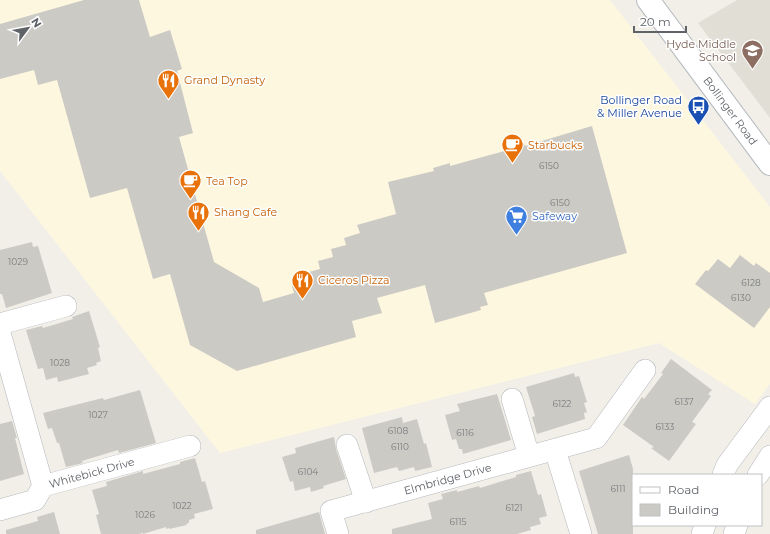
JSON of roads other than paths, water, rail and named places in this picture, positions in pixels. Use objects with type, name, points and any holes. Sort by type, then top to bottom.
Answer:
[{"type":"main road","name":"Bollinger Road","points":[[648,0],[770,164]]},
{"type":"street","points":[[0,324],[66,306]]},
{"type":"street","points":[[0,333],[43,486]]},
{"type":"street","name":"Elmbridge Drive","points":[[338,534],[331,511],[596,438],[645,370]]},
{"type":"street","points":[[512,399],[529,456]]},
{"type":"street","points":[[723,474],[727,465],[770,407]]},
{"type":"street","name":"Whitebick Drive","points":[[0,510],[35,500],[43,486],[190,446]]},
{"type":"street","points":[[347,446],[366,502]]},
{"type":"street","points":[[556,450],[581,534]]},
{"type":"street","points":[[759,474],[770,456]]},
{"type":"place","name":"Hyde Middle School","points":[[752,70]]},
{"type":"place","name":"Grand Dynasty","points":[[169,100]]},
{"type":"place","name":"Bollinger Road & Miller Avenue","points":[[698,126]]},
{"type":"place","name":"Starbucks","points":[[512,164]]},
{"type":"place","name":"Tea Top","points":[[190,200]]},
{"type":"place","name":"Shang Cafe","points":[[199,232]]},
{"type":"place","name":"Safeway","points":[[517,236]]},
{"type":"place","name":"Ciceros Pizza","points":[[303,300]]}]
